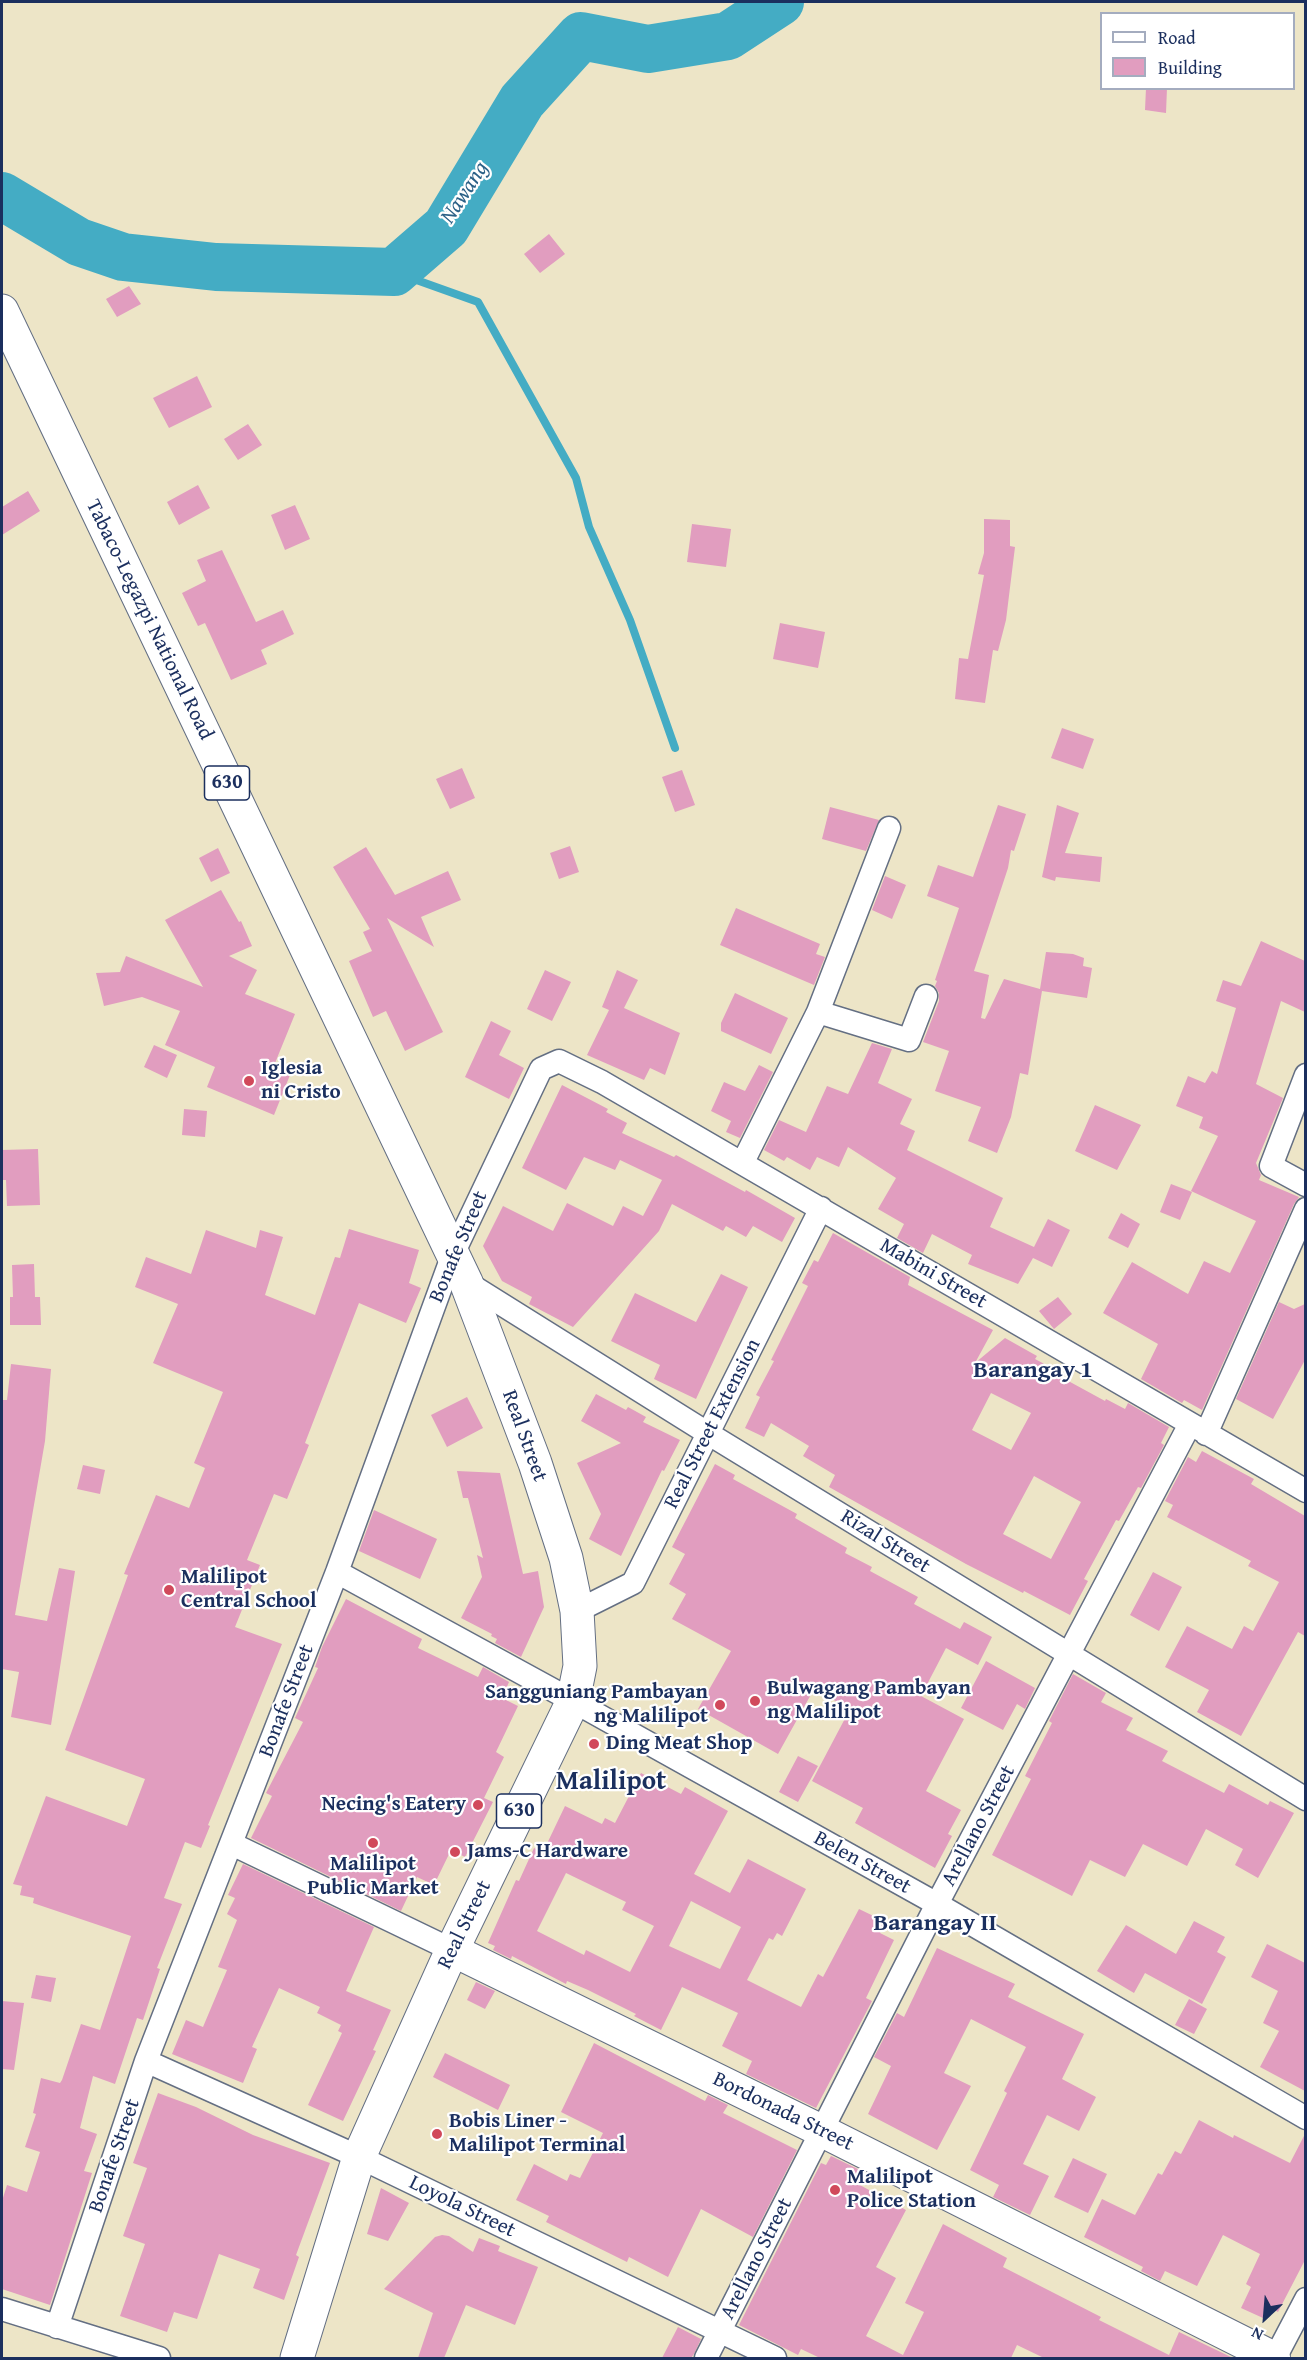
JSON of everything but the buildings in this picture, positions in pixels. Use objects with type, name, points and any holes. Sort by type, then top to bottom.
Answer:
[{"type":"main road","name":"Tabaco-Legazpi National Road","points":[[2,311],[459,1268]]},
{"type":"main road","name":"Real Street","points":[[297,2358],[358,2157],[452,1950],[573,1701],[580,1666],[577,1611],[566,1558],[535,1462],[459,1268]]},
{"type":"street","points":[[743,1162],[818,1012],[889,828]]},
{"type":"street","points":[[818,1012],[909,1040],[926,996]]},
{"type":"street","name":"Bonafe Street","points":[[57,2327],[146,2061],[337,1572],[541,1069],[559,1061]]},
{"type":"street","name":"Mabini Street","points":[[559,1061],[602,1082],[743,1162],[1305,1491]]},
{"type":"street","points":[[1305,1075],[1271,1166],[1305,1185]]},
{"type":"street","name":"Real Street Extension","points":[[577,1611],[633,1583],[821,1208]]},
{"type":"street","name":"Arellano Street","points":[[706,2358],[937,1904],[1070,1655],[1198,1429],[1305,1209]]},
{"type":"street","name":"Rizal Street","points":[[459,1268],[709,1434],[1305,1799]]},
{"type":"street","name":"Belen Street","points":[[337,1572],[937,1904],[1305,2118]]},
{"type":"street","points":[[232,1844],[452,1950]]},
{"type":"street","name":"Bordonada Street","points":[[452,1950],[822,2131],[1275,2358]]},
{"type":"street","name":"Loyola Street","points":[[146,2061],[358,2157],[774,2358]]},
{"type":"street","points":[[1275,2358],[1305,2299]]},
{"type":"street","points":[[2,2309],[159,2358]]},
{"type":"waterway","name":"Nawang","points":[[2,196],[79,242],[123,257],[216,267],[394,272],[446,227],[522,101],[581,36],[648,49],[728,36],[780,2]]},
{"type":"waterway","points":[[394,272],[478,302],[576,478],[589,527],[630,620],[675,748]]},
{"type":"place","name":"Iglesia ni Cristo","points":[[249,1081]]},
{"type":"place","name":"Malilipot Central School","points":[[169,1590]]},
{"type":"place","name":"Bulwagang Pambayan ng Malilipot","points":[[755,1701]]},
{"type":"place","name":"Sangguniang Pambayan ng Malilipot","points":[[720,1705]]},
{"type":"place","name":"Ding Meat Shop","points":[[594,1744]]},
{"type":"place","name":"Necing's Eatery","points":[[478,1805]]},
{"type":"place","name":"Malilipot Public Market","points":[[373,1843]]},
{"type":"place","name":"Jams-C Hardware","points":[[455,1852]]},
{"type":"place","name":"Bobis Liner - Malilipot Terminal","points":[[437,2134]]},
{"type":"place","name":"Malilipot Police Station","points":[[835,2190]]},
{"type":"district","name":"Barangay 1","points":[[1033,1371]]},
{"type":"district","name":"Malilipot","points":[[611,1782]]},
{"type":"district","name":"Barangay Ⅱ","points":[[935,1924]]}]
